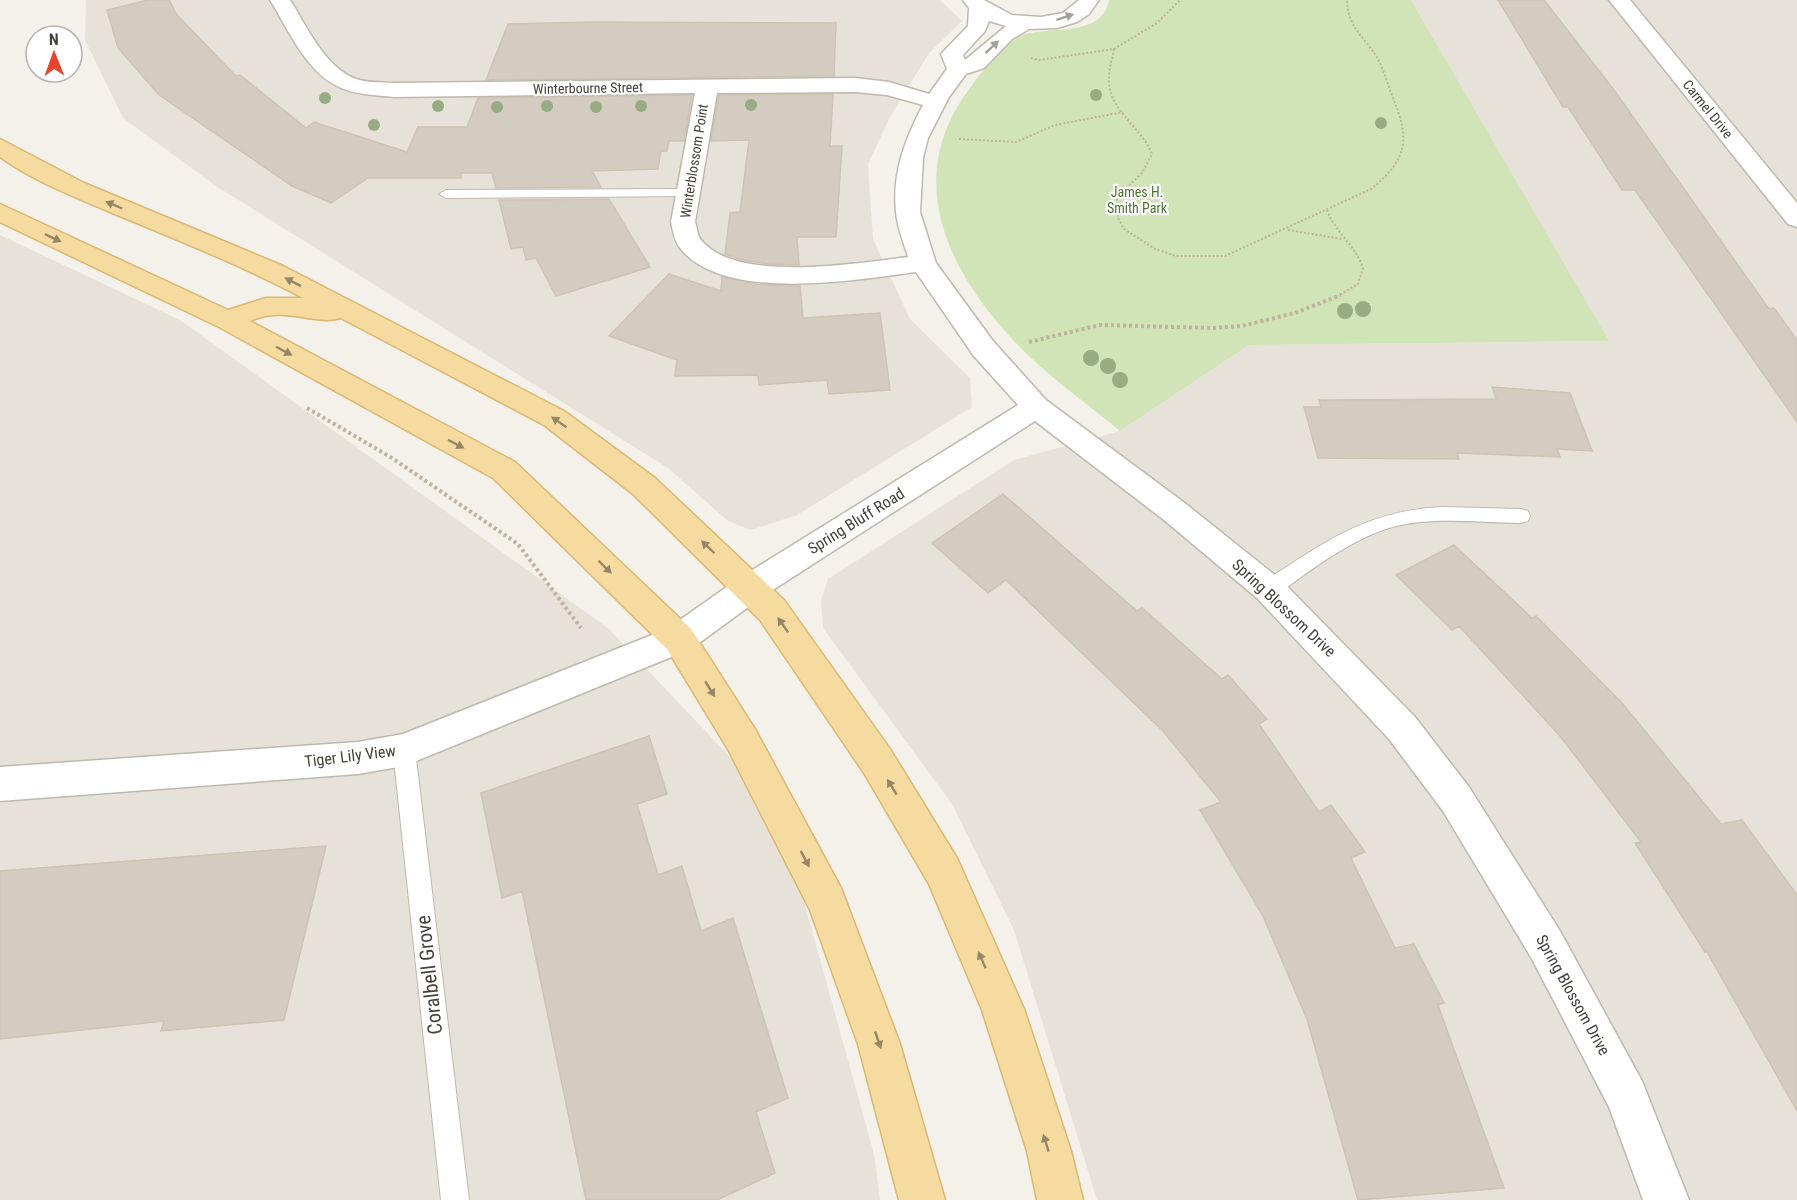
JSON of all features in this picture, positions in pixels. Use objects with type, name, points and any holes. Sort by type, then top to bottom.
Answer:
[{"type":"main road","points":[[0,146],[21,161],[75,188],[274,272],[554,418],[644,486],[750,588],[772,610],[877,761],[943,872],[1003,1009],[1049,1151],[1060,1200]]},
{"type":"main road","points":[[0,212],[229,321],[504,470],[679,639],[742,740],[827,902],[879,1044],[922,1200]]},
{"type":"main road","points":[[229,321],[243,311],[274,304],[308,306],[369,320]]},
{"type":"street","name":"Winterbourne Street","points":[[280,0],[324,66],[344,82],[363,87],[394,90],[855,86],[889,89],[935,102]]},
{"type":"street","points":[[976,4],[998,18],[1025,23],[1065,19],[1080,12],[1089,0]]},
{"type":"street","name":"Carmel Drive","points":[[1619,0],[1797,219]]},
{"type":"street","name":"Spring Blossom Drive","points":[[958,69],[952,54],[978,27],[976,4]]},
{"type":"street","name":"Spring Blossom Drive","points":[[1025,23],[1005,35],[975,63],[958,69],[935,102],[910,158],[908,212],[924,263],[941,292],[983,348],[1036,407],[1175,513],[1269,589],[1357,678],[1402,728],[1456,799],[1546,945],[1627,1095],[1666,1200]]},
{"type":"street","name":"Winterblossom Point","points":[[706,86],[683,222],[689,243],[705,257],[737,269],[766,275],[800,276],[834,275],[924,263]]},
{"type":"street","name":"Spring Bluff Road","points":[[679,639],[750,588],[1036,407]]},
{"type":"street","name":"Tiger Lily View","points":[[0,784],[358,758],[404,750],[679,639]]},
{"type":"lane","points":[[446,194],[689,193]]},
{"type":"lane","points":[[1269,589],[1362,531],[1395,519],[1521,516]]},
{"type":"lane","name":"Coralbell Grove","points":[[404,750],[455,1200]]},
{"type":"path","points":[[1029,58],[1039,60],[1114,49],[1157,22],[1180,0]]},
{"type":"path","points":[[1114,49],[1108,86],[1123,112],[1149,143],[1152,154],[1142,173],[1117,197],[1118,218],[1124,229],[1155,249],[1176,256],[1201,258],[1225,256],[1287,230],[1371,189],[1387,176],[1401,155],[1404,141],[1403,123],[1390,85],[1378,60],[1347,16],[1347,0]]},
{"type":"path","points":[[959,139],[1016,142],[1055,125],[1123,112]]},
{"type":"path","points":[[1027,343],[1100,325],[1227,327],[1266,322],[1300,312],[1352,290],[1360,280],[1363,268],[1355,252],[1331,224],[1327,210]]},
{"type":"path","points":[[1287,230],[1342,239]]},
{"type":"path","points":[[300,403],[392,458],[518,544],[581,628]]},
{"type":"shaded area","points":[[86,0],[940,0],[962,21],[929,53],[890,117],[868,164],[873,239],[910,319],[970,378],[972,407],[797,515],[751,530],[728,521],[668,468],[216,186],[123,118],[85,40]]},
{"type":"shaded area","points":[[1411,0],[1797,0],[1797,1200],[1097,1200],[1014,930],[952,804],[823,628],[821,601],[828,579],[1014,460],[1120,431],[1249,345],[1608,341]]},
{"type":"shaded area","points":[[0,235],[180,320],[609,629],[778,808],[874,1154],[880,1200],[0,1200]]},
{"type":"green space","name":"James H. Smith Park","points":[[1109,0],[1411,0],[1609,341],[1249,345],[1120,431],[1040,366],[993,317],[956,260],[944,229],[937,198],[937,166],[945,133],[961,101],[989,64],[1006,46],[1023,35],[1073,28],[1097,20],[1105,12]]},
{"type":"building","points":[[148,0],[169,0],[177,15],[236,76],[240,75],[306,128],[314,122],[407,152],[418,127],[467,127],[478,98],[692,95],[684,141],[669,141],[667,151],[661,151],[658,169],[592,171],[601,187],[496,188],[492,173],[461,173],[461,178],[368,178],[331,203],[292,186],[159,95],[118,48],[107,10]]},
{"type":"building","points":[[1498,0],[1544,0],[1614,90],[1769,309],[1774,308],[1797,340],[1797,422],[1635,190],[1622,190],[1568,107],[1563,107]]},
{"type":"building","points":[[836,23],[834,76],[486,80],[508,24]]},
{"type":"building","points":[[833,94],[830,146],[842,146],[836,237],[797,237],[799,265],[742,260],[725,254],[730,213],[740,212],[749,140],[711,141],[719,95]]},
{"type":"building","points":[[609,199],[650,267],[556,296],[536,258],[526,260],[523,247],[511,249],[499,200]]},
{"type":"building","points":[[669,274],[721,291],[722,277],[757,284],[800,286],[803,318],[880,313],[890,390],[829,394],[827,380],[759,385],[758,375],[675,376],[677,360],[609,336]]},
{"type":"building","points":[[1492,387],[1570,393],[1592,451],[1557,449],[1560,457],[1457,453],[1459,459],[1318,458],[1304,407],[1321,407],[1319,400],[1496,399]]},
{"type":"building","points":[[1003,494],[1137,611],[1142,608],[1222,679],[1228,675],[1267,719],[1259,724],[1319,812],[1331,805],[1365,852],[1351,858],[1395,948],[1414,944],[1444,1003],[1438,1005],[1504,1188],[1358,1200],[1307,1019],[1263,916],[1200,810],[1221,802],[1163,731],[1006,580],[988,593],[932,543]]},
{"type":"building","points":[[1454,545],[1532,618],[1536,616],[1622,703],[1721,824],[1742,820],[1797,895],[1797,1111],[1707,952],[1635,843],[1641,842],[1560,736],[1459,626],[1452,630],[1396,575]]},
{"type":"building","points":[[649,736],[667,794],[637,804],[658,875],[682,866],[701,931],[733,918],[788,1098],[756,1112],[775,1173],[717,1200],[586,1200],[522,891],[502,898],[481,793]]},
{"type":"building","points":[[326,846],[284,1020],[161,1031],[164,1021],[0,1039],[0,871]]}]
